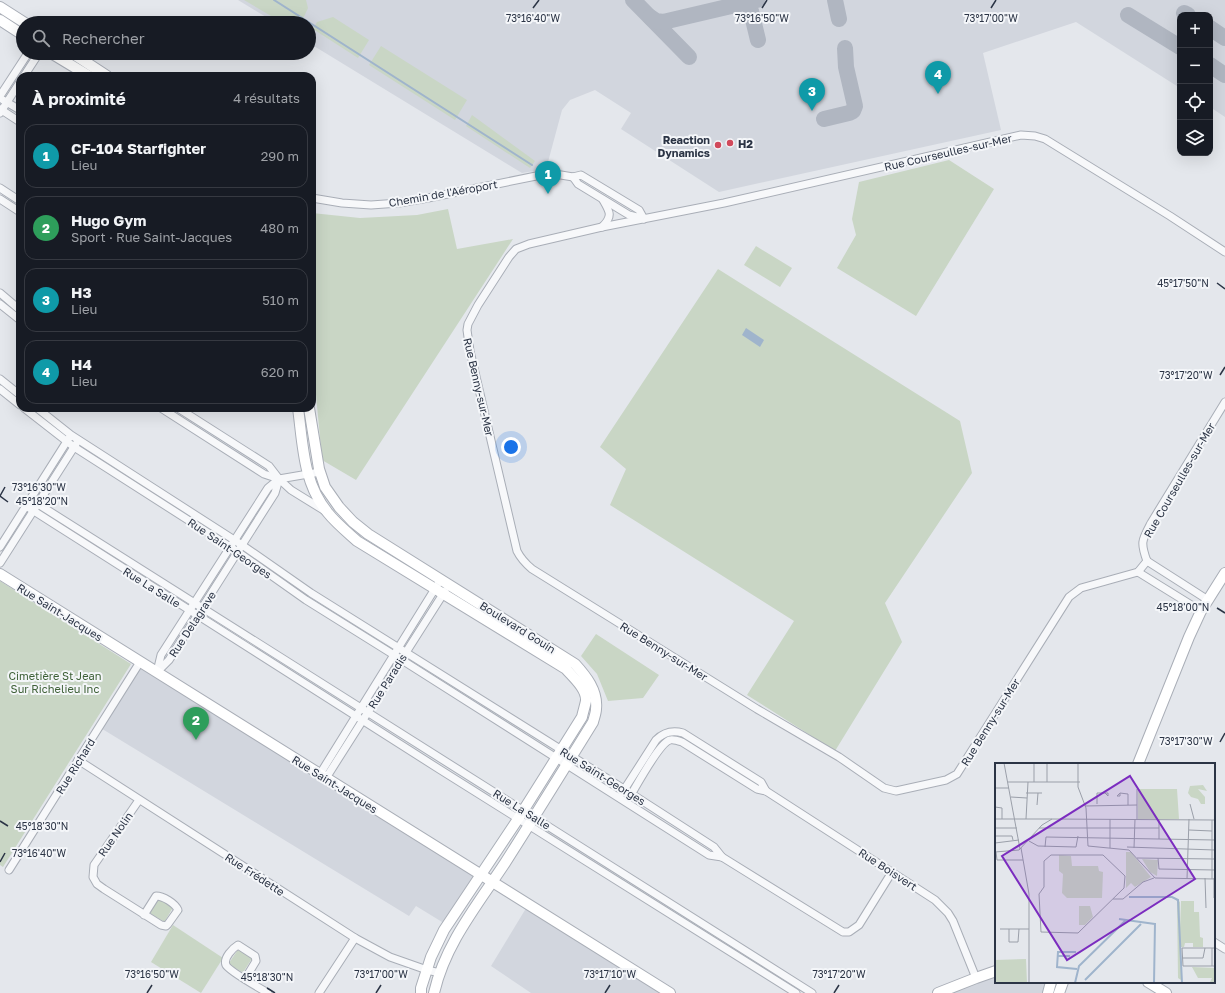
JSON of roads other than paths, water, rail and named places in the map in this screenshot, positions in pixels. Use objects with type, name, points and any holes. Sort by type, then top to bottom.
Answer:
[{"type":"street","points":[[0,7],[16,17]]},
{"type":"street","points":[[0,20],[16,30]]},
{"type":"street","points":[[16,108],[0,97],[24,60]]},
{"type":"street","points":[[27,72],[34,60]]},
{"type":"street","points":[[63,60],[82,72]]},
{"type":"street","points":[[83,60],[102,72]]},
{"type":"street","points":[[16,88],[1,111],[16,120]]},
{"type":"street","name":"Rue Courseulles-sur-Mer","points":[[644,219],[724,203],[1021,135],[1035,136],[1045,139],[1170,216],[1225,252]]},
{"type":"street","name":"Chemin de l'Aéroport","points":[[316,199],[349,204],[371,205],[399,203],[541,175],[555,174],[573,177],[581,175],[639,210],[644,219]]},
{"type":"street","points":[[573,177],[578,184],[629,215],[644,219]]},
{"type":"street","points":[[0,188],[16,198]]},
{"type":"street","points":[[602,188],[600,197],[609,211],[610,216],[608,221],[602,227]]},
{"type":"street","points":[[0,199],[16,209]]},
{"type":"street","name":"Rue Benny-sur-Mer","points":[[644,219],[529,244],[516,249],[509,257],[478,305],[468,324],[467,330],[470,351],[517,551],[521,558],[532,569],[757,709],[839,757],[884,788],[896,791],[946,780],[957,774],[1069,597],[1081,588],[1138,572]]},
{"type":"street","points":[[0,293],[16,307]]},
{"type":"street","points":[[0,304],[16,317]]},
{"type":"street","points":[[0,380],[16,392]]},
{"type":"street","points":[[0,389],[16,402]]},
{"type":"street","name":"Rue Courseulles-sur-Mer","points":[[1147,560],[1142,548],[1143,539],[1151,523],[1225,402]]},
{"type":"street","name":"Rue Saint-Georges","points":[[29,412],[74,447],[238,552],[306,600],[476,707],[558,754],[624,789],[714,847],[722,857],[843,932],[849,932],[859,925],[892,872]]},
{"type":"street","name":"Rue Saint-Georges","points":[[42,412],[79,440],[242,544],[311,593],[481,699],[558,754]]},
{"type":"street","points":[[167,412],[264,474],[279,479],[320,472]]},
{"type":"street","points":[[184,412],[269,466],[279,479],[291,490],[328,513]]},
{"type":"street","name":"Boulevard Gouin","points":[[299,412],[307,474],[315,494],[328,513],[357,541],[439,591],[554,656],[575,664],[583,681],[594,691],[596,710],[593,722],[532,821],[456,936],[443,963],[434,993]]},
{"type":"street","name":"Boulevard Gouin","points":[[310,412],[320,472],[325,487],[339,507],[353,522],[368,534],[445,582],[554,656]]},
{"type":"street","points":[[195,429],[200,422]]},
{"type":"street","points":[[0,547],[72,435]]},
{"type":"street","points":[[0,563],[79,440]]},
{"type":"street","name":"Rue Delagrave","points":[[157,672],[161,655],[268,488],[279,479]]},
{"type":"street","name":"Rue Delagrave","points":[[157,672],[169,660],[238,552],[275,493],[279,479]]},
{"type":"street","points":[[154,498],[158,491]]},
{"type":"street","name":"Rue La Salle","points":[[30,499],[194,604],[445,761],[520,814]]},
{"type":"street","name":"Rue La Salle","points":[[26,506],[439,769],[599,858],[812,993]]},
{"type":"street","points":[[67,533],[71,525]]},
{"type":"street","points":[[362,544],[368,534]]},
{"type":"street","points":[[110,560],[115,552]]},
{"type":"street","points":[[1201,611],[1138,572],[1147,560],[1208,600]]},
{"type":"street","points":[[1138,763],[1189,637],[1201,611],[1225,573]]},
{"type":"street","name":"Rue Saint-Jacques","points":[[0,574],[670,993]]},
{"type":"street","name":"Rue Paradis","points":[[323,776],[356,716],[398,648],[445,582]]},
{"type":"street","name":"Rue Paradis","points":[[323,776],[363,720],[406,652],[439,591]]},
{"type":"street","points":[[306,600],[311,593]]},
{"type":"street","points":[[275,665],[280,658]]},
{"type":"street","name":"Rue Richard","points":[[9,870],[140,662]]},
{"type":"street","name":"Boulevard Gouin","points":[[421,993],[421,988],[431,957],[444,930],[582,717],[586,700],[583,691],[583,681]]},
{"type":"street","points":[[476,707],[481,699]]},
{"type":"street","name":"Rue Boisvert","points":[[669,736],[675,730],[683,733],[760,782],[766,791],[935,900],[948,912],[976,978]]},
{"type":"street","points":[[619,798],[656,740],[661,735],[669,736],[626,802]]},
{"type":"street","name":"Rue Frédette","points":[[78,760],[355,938],[390,957],[440,973]]},
{"type":"street","name":"Rue Saint-Georges","points":[[569,760],[619,798],[710,855],[722,857]]},
{"type":"street","points":[[439,769],[445,761]]},
{"type":"street","name":"Rue Nolin","points":[[139,800],[94,865],[93,877],[97,884],[104,890],[144,915],[162,925],[166,926],[178,910],[176,906],[160,896],[156,896],[144,915]]},
{"type":"street","name":"Rue La Salle","points":[[532,821],[593,866],[796,993]]},
{"type":"street","points":[[593,866],[599,858]]},
{"type":"street","points":[[673,916],[679,908]]},
{"type":"street","points":[[319,993],[355,938]]},
{"type":"street","points":[[1215,943],[1225,949]]},
{"type":"street","points":[[245,979],[256,961],[256,956],[238,945],[234,947],[225,959],[227,967],[245,979],[268,993]]},
{"type":"street","points":[[756,967],[760,960]]},
{"type":"street","points":[[938,993],[995,971]]},
{"type":"street","points":[[1048,993],[1051,983]]},
{"type":"street","points":[[1058,993],[1063,983]]},
{"type":"street","points":[[1150,983],[1166,993]]},
{"type":"water","points":[[746,328],[764,340],[760,347],[742,335]]},
{"type":"waterway","points":[[274,0],[299,16]]},
{"type":"waterway","points":[[316,27],[532,165]]},
{"type":"place","name":"H4","points":[[938,94]]},
{"type":"place","name":"H3","points":[[812,111]]},
{"type":"place","name":"H2","points":[[730,143]]},
{"type":"place","name":"Reaction Dynamics","points":[[718,145]]},
{"type":"place","name":"CF-104 Starfighter","points":[[548,194]]},
{"type":"place","name":"Hugo Gym","points":[[196,740]]},
{"type":"park label","name":"Cimetière St Jean Sur Richelieu Inc","points":[[55,681]]}]
